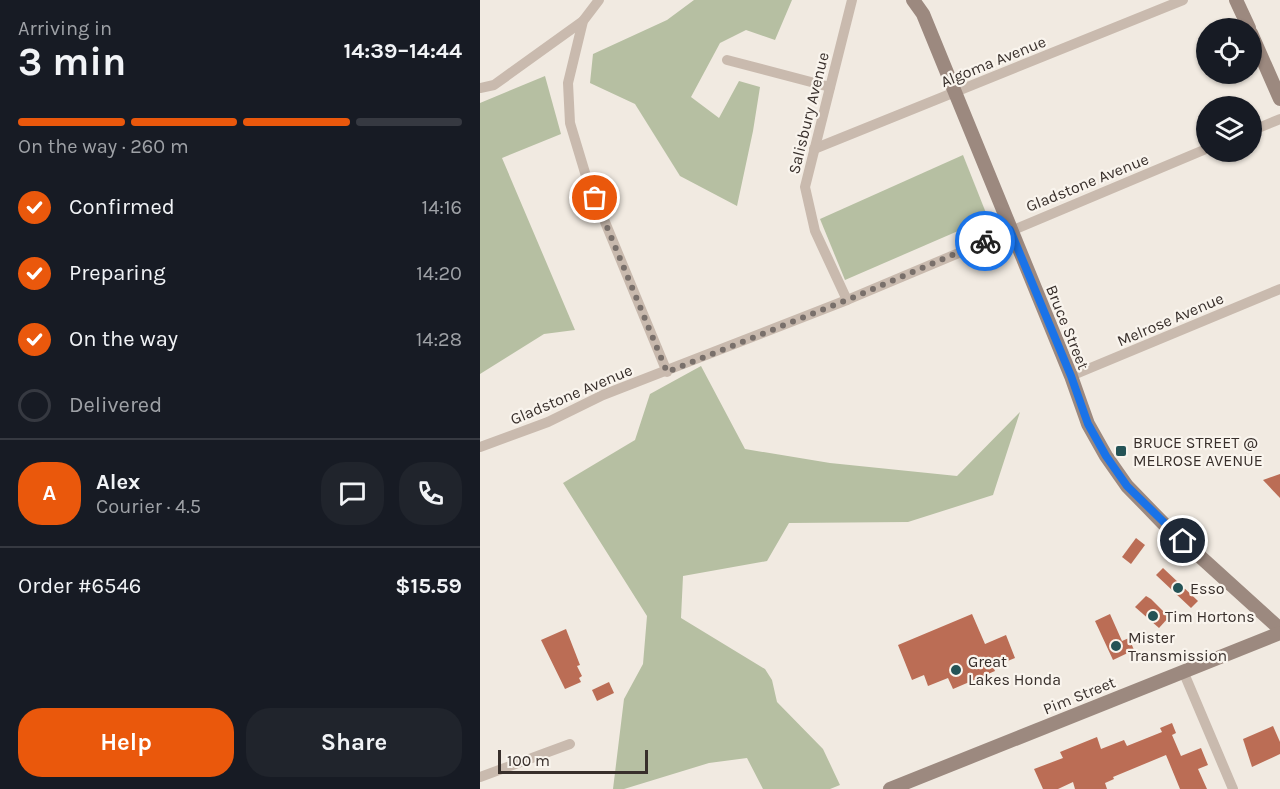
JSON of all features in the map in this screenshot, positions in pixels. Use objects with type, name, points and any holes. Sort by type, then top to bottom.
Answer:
[{"type":"main road","name":"Bruce Street","points":[[913,0],[922,14],[955,93],[1071,376],[1088,424],[1106,456],[1127,486],[1163,523],[1280,631]]},
{"type":"main road","points":[[1236,0],[1244,18]]},
{"type":"main road","points":[[1262,58],[1280,99]]},
{"type":"main road","name":"Pim Street","points":[[890,789],[1280,631]]},
{"type":"street","points":[[480,88],[494,85],[583,21],[599,0]]},
{"type":"street","name":"Salisbury Avenue","points":[[847,300],[815,231],[805,187],[852,0]]},
{"type":"street","name":"Bruce Street","points":[[919,0],[922,14]]},
{"type":"street","name":"Algoma Avenue","points":[[814,149],[1183,0]]},
{"type":"street","points":[[583,21],[568,83],[570,123],[586,176],[667,372]]},
{"type":"street","points":[[727,60],[830,87]]},
{"type":"street","points":[[1262,126],[1280,119]]},
{"type":"street","name":"Gladstone Avenue","points":[[480,447],[548,422],[603,395],[847,300],[1196,153]]},
{"type":"street","name":"Melrose Avenue","points":[[1071,376],[1280,289]]},
{"type":"street","points":[[1183,671],[1233,789]]},
{"type":"street","points":[[480,777],[570,744]]},
{"type":"green space","points":[[694,0],[792,0],[775,40],[746,30],[720,43],[691,97],[719,118],[739,81],[760,87],[737,206],[680,176],[635,104],[590,83],[593,54],[667,20]]},
{"type":"green space","points":[[545,76],[561,134],[502,158],[575,330],[544,334],[480,374],[480,103]]},
{"type":"green space","points":[[963,155],[988,218],[845,280],[820,219]]},
{"type":"green space","points":[[701,366],[745,449],[830,463],[957,476],[1020,412],[993,495],[908,522],[789,523],[767,561],[683,576],[681,618],[765,669],[772,680],[777,702],[823,749],[840,785],[830,789],[763,789],[747,758],[709,763],[624,789],[613,789],[624,699],[643,664],[647,616],[563,483],[635,440],[650,394]]},
{"type":"building","points":[[1280,474],[1280,498],[1263,480]]},
{"type":"building","points":[[1136,538],[1145,545],[1131,564],[1122,557]]},
{"type":"building","points":[[1163,568],[1198,601],[1191,608],[1156,575]]},
{"type":"building","points":[[1146,596],[1169,617],[1159,628],[1135,607]]},
{"type":"building","points":[[972,614],[985,644],[1006,635],[1015,658],[993,667],[995,671],[953,689],[948,678],[928,686],[924,675],[912,680],[898,645]]},
{"type":"building","points":[[1110,614],[1122,641],[1129,638],[1134,650],[1113,660],[1095,621]]},
{"type":"building","points":[[566,629],[582,676],[579,678],[581,682],[565,689],[541,640]]},
{"type":"building","points":[[609,682],[614,693],[597,701],[592,690]]},
{"type":"building","points":[[1172,723],[1176,733],[1172,735],[1181,756],[1201,748],[1208,765],[1198,769],[1207,789],[1180,789],[1166,755],[1113,777],[1114,779],[1105,783],[1107,789],[1075,789],[1073,782],[1058,789],[1043,789],[1034,769],[1063,758],[1060,752],[1097,737],[1101,749],[1124,740],[1127,746],[1162,732],[1160,728]]},
{"type":"building","points":[[1273,726],[1280,742],[1280,754],[1252,767],[1243,739]]},
{"type":"way so far","points":[[595,198],[667,372],[847,300],[985,241]]},
{"type":"place","name":"BRUCE STREET @ MELROSE AVENUE","points":[[1121,451]]},
{"type":"place","name":"Esso","points":[[1178,588]]},
{"type":"place","name":"Tim Hortons","points":[[1153,616]]},
{"type":"place","name":"Mister Transmission","points":[[1116,646]]},
{"type":"place","name":"Great Lakes Honda","points":[[956,670]]},
{"type":"route","points":[[985,241],[1010,230],[1071,376],[1088,424],[1106,456],[1127,486],[1183,541]]}]
